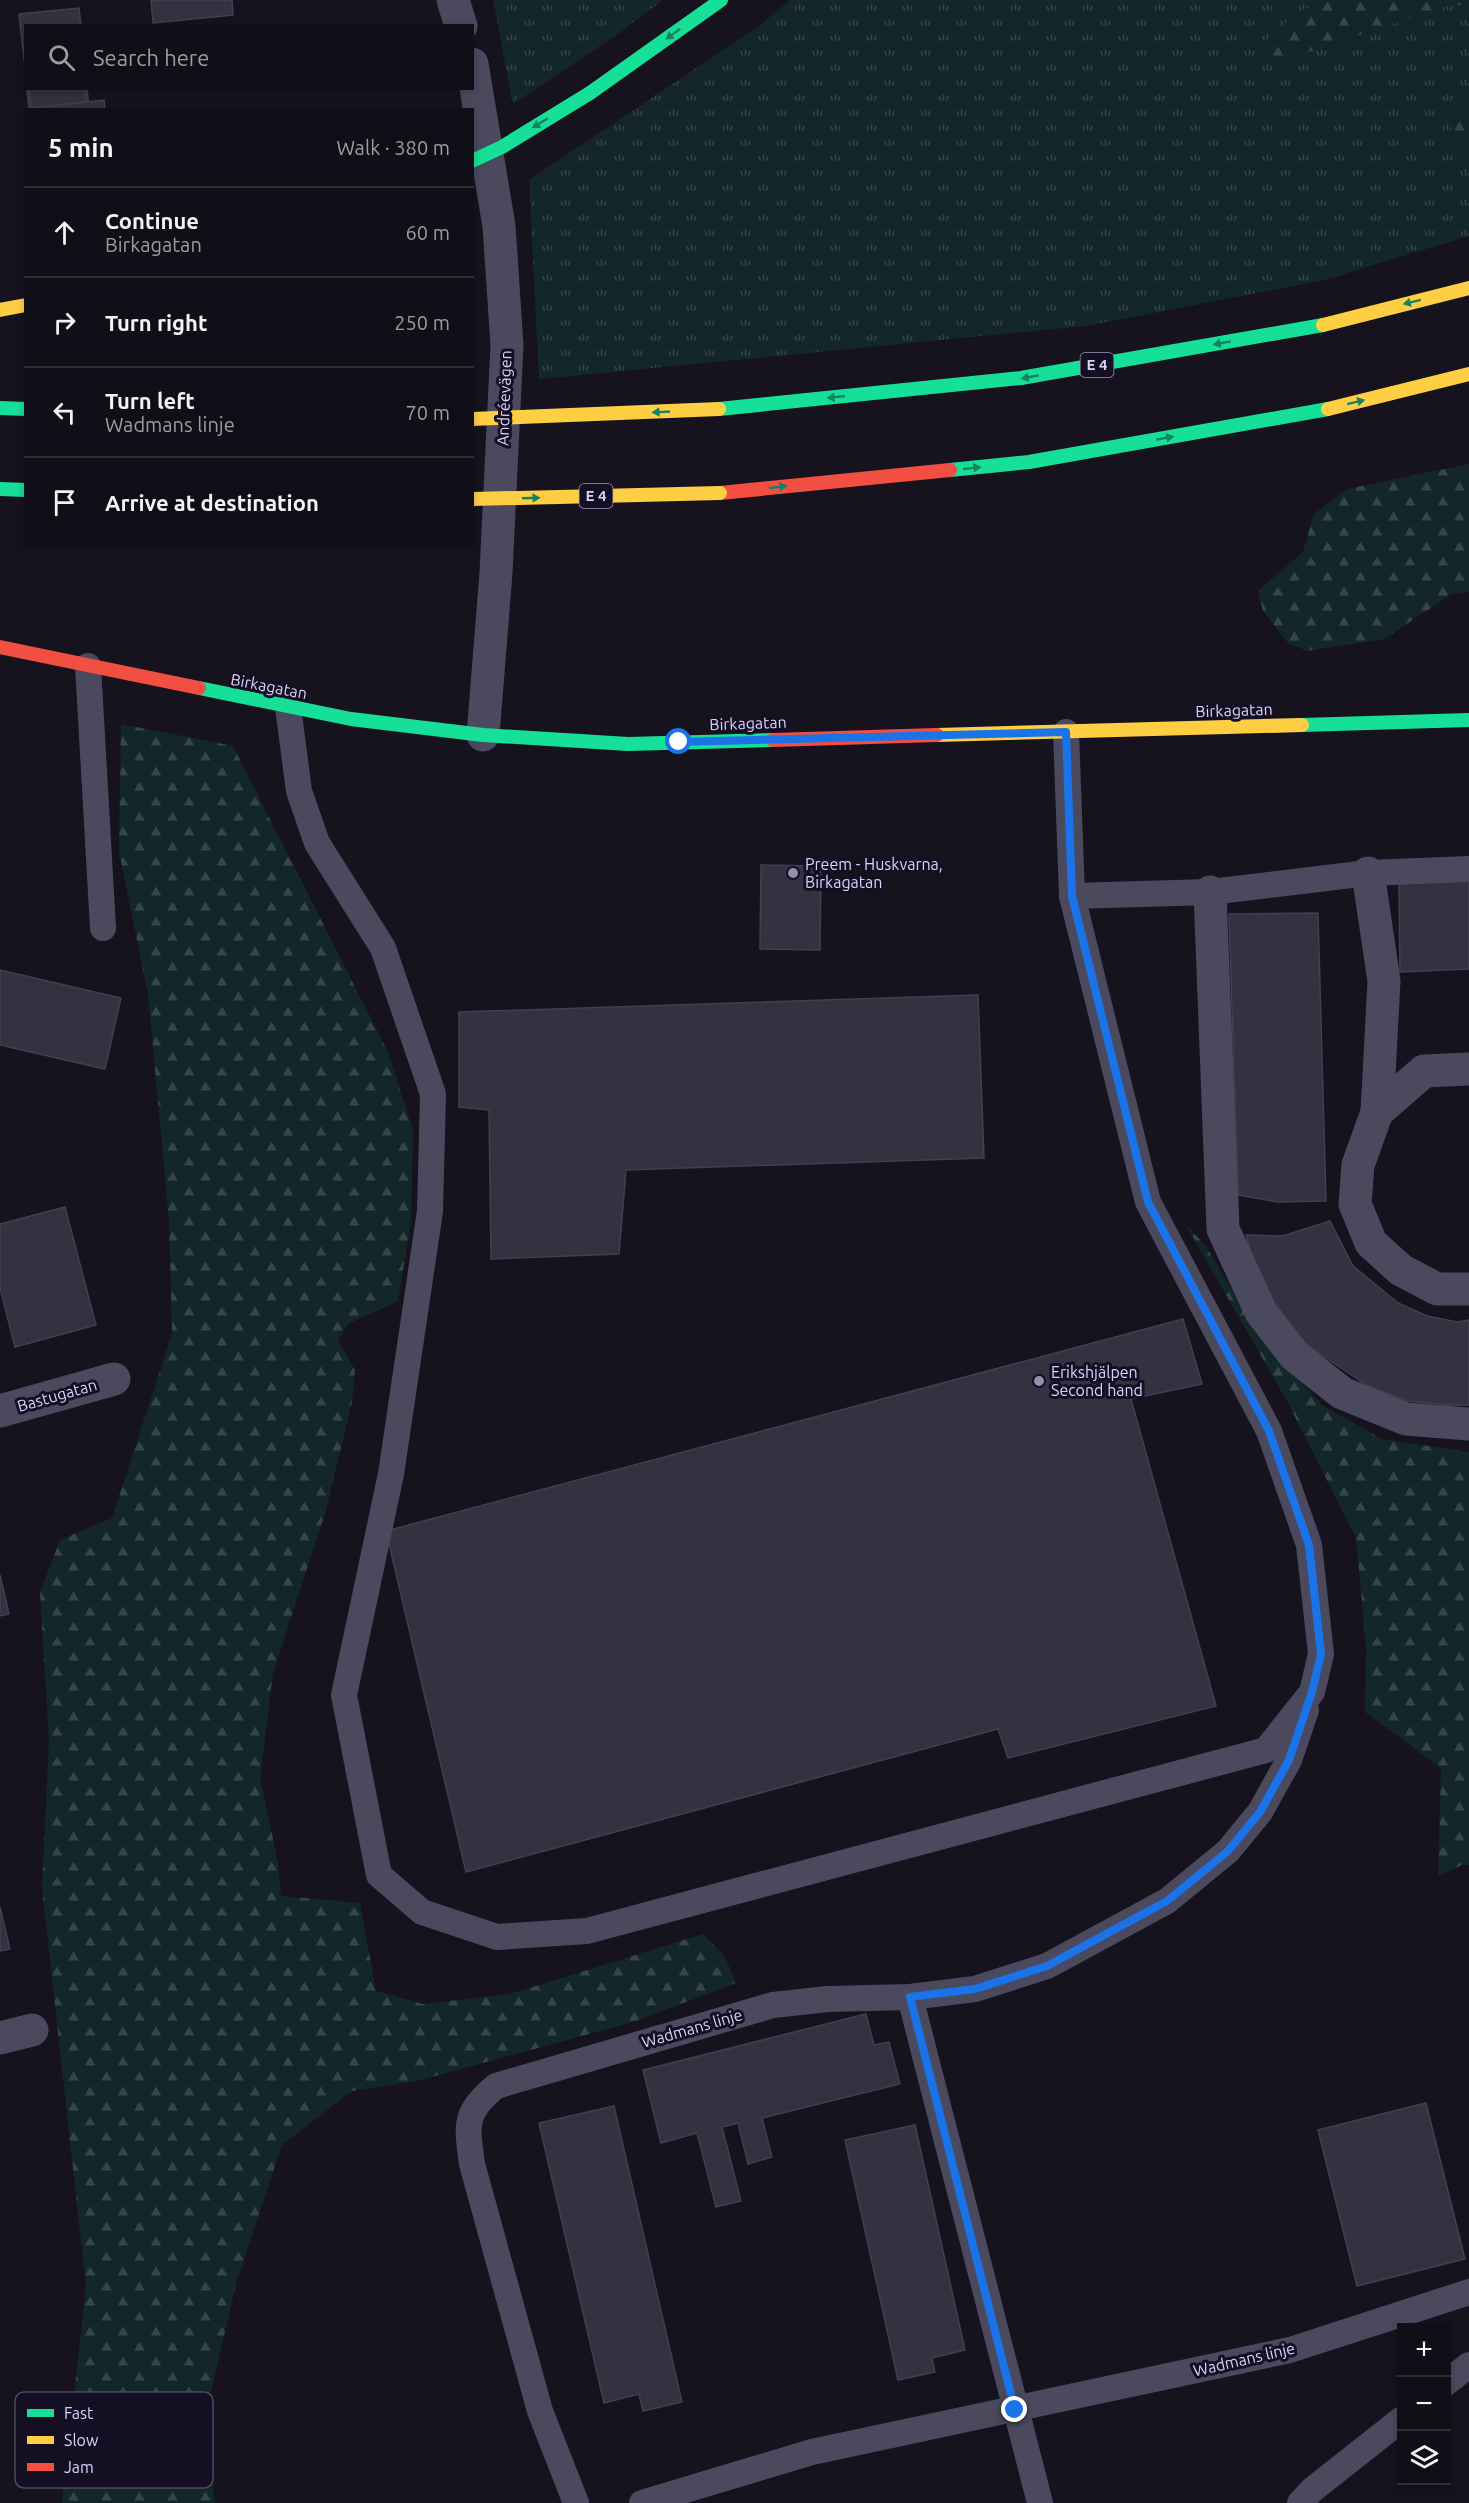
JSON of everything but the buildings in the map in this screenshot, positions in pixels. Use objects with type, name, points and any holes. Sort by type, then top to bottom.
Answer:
[{"type":"main road","points":[[474,161],[502,147],[591,93],[721,0]]},
{"type":"main road","name":"E 4","points":[[474,419],[719,409],[1021,378],[1321,325],[1469,288]]},
{"type":"main road","points":[[0,310],[24,305]]},
{"type":"main road","name":"E 4","points":[[474,499],[720,493],[1029,462],[1333,408],[1469,374]]},
{"type":"main road","points":[[0,408],[24,409]]},
{"type":"main road","points":[[0,489],[24,490]]},
{"type":"main road","name":"Birkagatan","points":[[0,647],[351,718],[483,735],[628,744],[1469,720]]},
{"type":"street","points":[[453,0],[460,24]]},
{"type":"street","name":"Andréevägen","points":[[474,76],[499,226],[507,345],[496,573],[483,735]]},
{"type":"street","points":[[1368,873],[1384,981],[1377,1112],[1358,1165],[1355,1204],[1371,1243],[1401,1270],[1437,1289],[1469,1289]]},
{"type":"street","points":[[1210,892],[1224,1229],[1262,1312],[1294,1355],[1342,1393],[1406,1419],[1469,1424]]},
{"type":"street","points":[[1377,1112],[1424,1071],[1469,1069]]},
{"type":"street","name":"Bastugatan","points":[[0,1411],[114,1379]]},
{"type":"street","points":[[0,2038],[32,2030]]},
{"type":"lane","points":[[88,666],[104,928]]},
{"type":"lane","points":[[288,707],[299,791],[317,843],[383,948],[433,1094],[430,1211],[391,1473],[344,1695],[379,1875],[422,1912],[497,1937],[587,1931],[1266,1750],[1312,1692]]},
{"type":"lane","name":"Wadmans linje","points":[[576,2503],[540,2411],[472,2164],[468,2127],[478,2101],[496,2086],[772,2005],[828,1999],[910,1997],[975,1989],[1047,1966],[1167,1901],[1228,1851],[1260,1812],[1289,1760],[1312,1692],[1321,1654],[1309,1545],[1269,1431],[1148,1202],[1072,896],[1066,732]]},
{"type":"lane","points":[[1072,896],[1210,892],[1368,873],[1469,869]]},
{"type":"lane","points":[[910,1997],[1040,2503]]},
{"type":"lane","name":"Wadmans linje","points":[[642,2503],[812,2452],[1290,2350],[1469,2292]]},
{"type":"lane","points":[[1451,2379],[1469,2365]]},
{"type":"lane","points":[[1300,2503],[1312,2490],[1397,2422]]},
{"type":"green space","points":[[493,0],[663,0],[618,34],[513,104]]},
{"type":"green space","points":[[790,0],[1469,0],[1469,236],[1324,280],[1086,326],[539,379],[529,180],[759,26]]},
{"type":"green space","points":[[1324,0],[1469,0],[1469,4],[1448,6],[1272,64],[1263,47],[1273,30]]},
{"type":"green space","points":[[1469,97],[1469,147],[1452,142],[1451,122]]},
{"type":"green space","points":[[1469,464],[1469,592],[1452,594],[1384,639],[1307,651],[1288,643],[1263,611],[1258,591],[1303,552],[1314,514],[1347,489]]},
{"type":"green space","points":[[121,724],[233,746],[388,1052],[413,1131],[411,1223],[398,1301],[348,1324],[338,1341],[355,1370],[352,1402],[326,1510],[273,1673],[260,1778],[278,1863],[281,1896],[360,1903],[376,1991],[423,2004],[510,1994],[703,1934],[725,1957],[736,1983],[633,2022],[417,2081],[352,2091],[282,2145],[236,2284],[211,2392],[74,2392],[86,2286],[42,1888],[49,1740],[40,1593],[60,1540],[112,1518],[172,1334],[169,1221],[148,994],[119,852]]},
{"type":"green space","points":[[1186,1225],[1206,1246],[1256,1331],[1322,1405],[1382,1439],[1469,1452],[1469,1865],[1462,1865],[1438,1876],[1441,1768],[1365,1712],[1366,1648],[1356,1538],[1288,1403]]},
{"type":"green space","points":[[64,2488],[213,2488],[215,2503],[62,2503]]},
{"type":"traffic: fast","points":[[590,93],[721,0]]},
{"type":"traffic: fast","points":[[474,160],[502,147],[590,93]]},
{"type":"traffic: fast","points":[[719,409],[1021,378],[1323,325]]},
{"type":"traffic: fast","points":[[0,408],[24,409]]},
{"type":"traffic: fast","points":[[950,470],[1029,462],[1328,409]]},
{"type":"traffic: fast","points":[[0,489],[24,490]]},
{"type":"traffic: fast","points":[[199,688],[351,719],[483,735],[628,744],[773,740]]},
{"type":"traffic: fast","points":[[1302,725],[1469,720]]},
{"type":"traffic: slow","points":[[1323,325],[1469,288]]},
{"type":"traffic: slow","points":[[0,310],[24,305]]},
{"type":"traffic: slow","points":[[1328,409],[1469,374]]},
{"type":"traffic: slow","points":[[474,419],[719,409]]},
{"type":"traffic: slow","points":[[474,499],[720,493]]},
{"type":"traffic: slow","points":[[937,735],[1302,725]]},
{"type":"traffic: jam","points":[[720,493],[950,470]]},
{"type":"traffic: jam","points":[[0,647],[199,688]]},
{"type":"traffic: jam","points":[[773,740],[937,735]]},
{"type":"place","name":"Preem - Huskvarna, Birkagatan","points":[[793,873]]},
{"type":"place","name":"Erikshjälpen Second hand","points":[[1039,1381]]},
{"type":"route","points":[[679,742],[1066,732],[1072,896],[1148,1202],[1269,1431],[1309,1545],[1321,1654],[1312,1692],[1289,1760],[1260,1812],[1228,1851],[1167,1901],[1047,1966],[975,1989],[910,1997],[1015,2410]]}]
